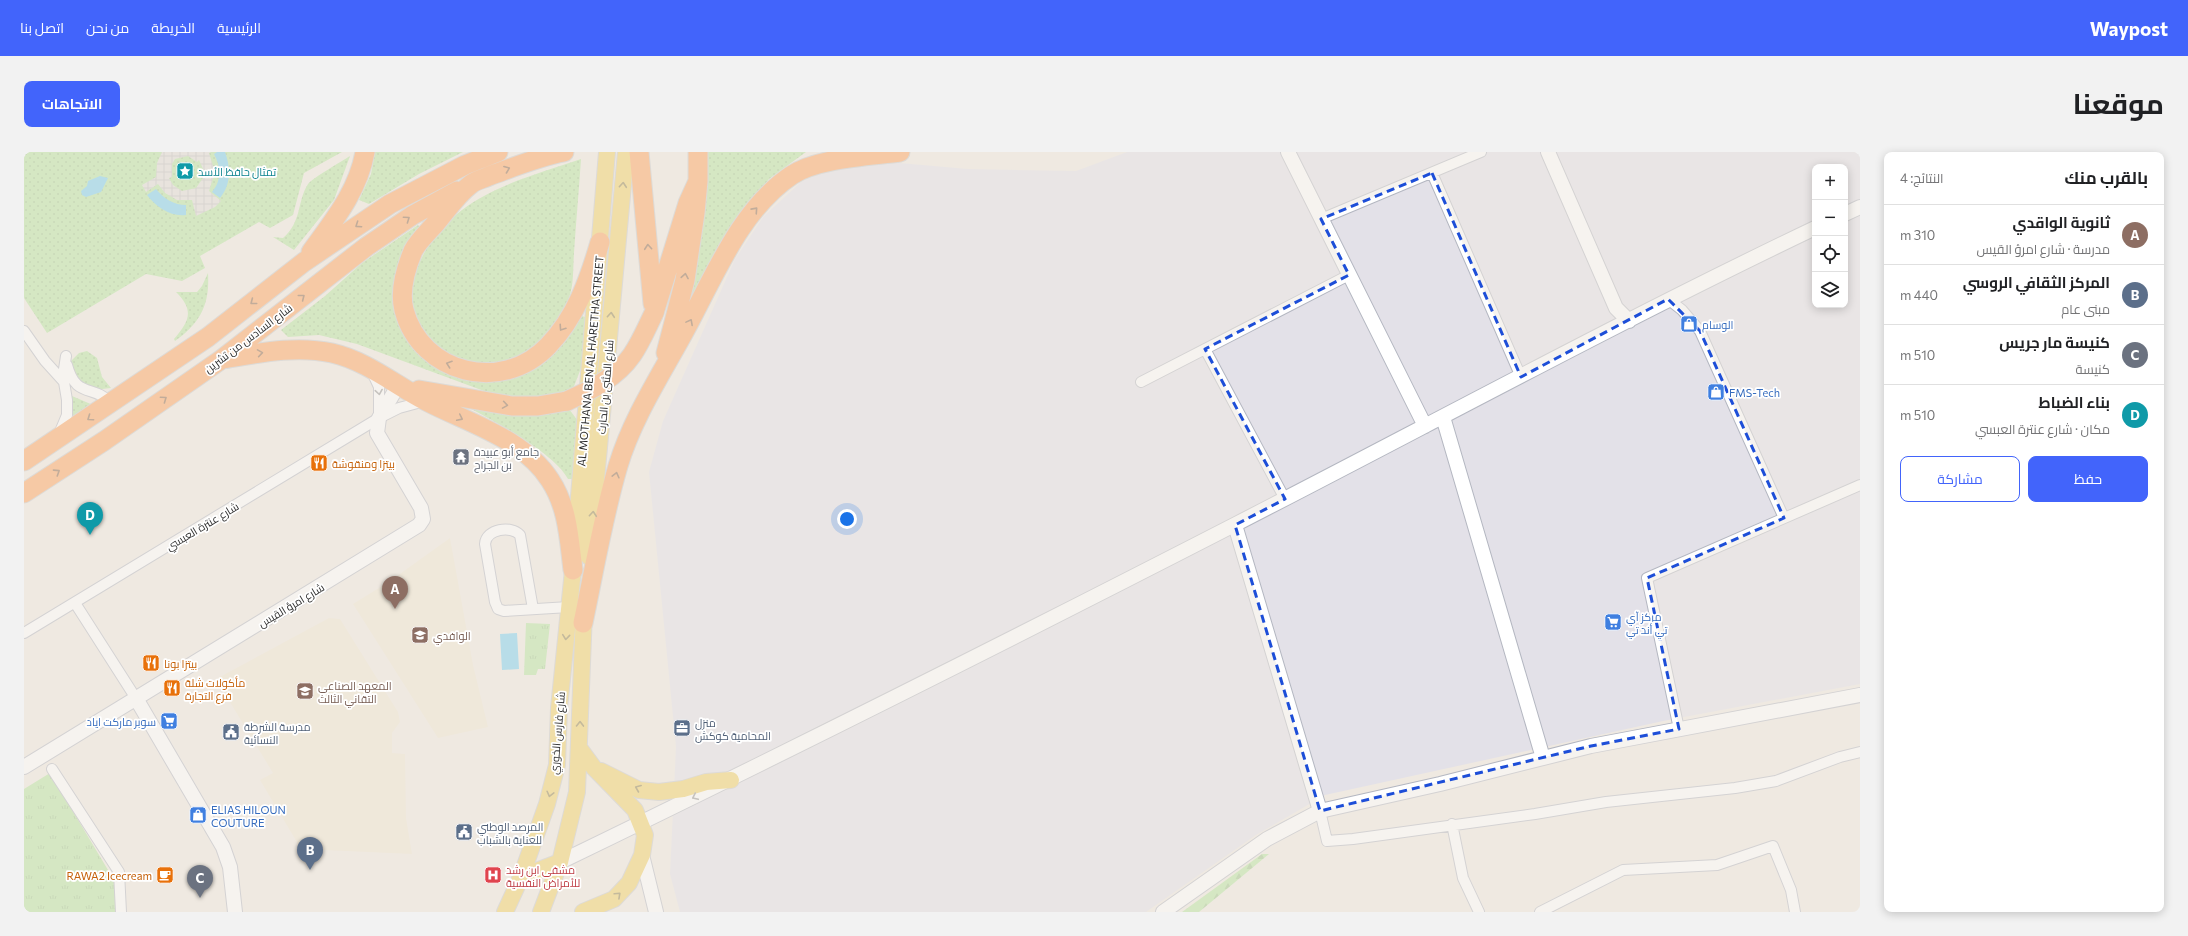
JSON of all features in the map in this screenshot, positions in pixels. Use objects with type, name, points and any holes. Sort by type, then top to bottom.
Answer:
[{"type":"highway","points":[[304,262],[348,201],[362,168],[365,152]]},
{"type":"highway","points":[[24,461],[56,441],[208,337],[304,262],[390,204],[465,165],[498,152]]},
{"type":"highway","name":"شارع السادس من تشرين","points":[[24,493],[104,441],[222,359],[366,247],[413,215],[471,184],[519,165],[564,152]]},
{"type":"highway","points":[[639,152],[654,313]]},
{"type":"highway","points":[[663,368],[685,280],[695,213],[698,181],[698,152]]},
{"type":"highway","points":[[583,623],[618,465],[642,408],[663,368],[750,216],[771,192],[793,174],[833,160],[900,152]]},
{"type":"highway","points":[[399,384],[439,395],[512,406],[538,406],[567,401],[599,386],[618,370],[632,355],[654,313],[688,203],[698,181]]},
{"type":"highway","points":[[471,184],[414,249],[406,269],[403,289],[404,309],[417,339],[440,361],[469,371],[495,373],[525,364],[548,347],[582,295],[590,279],[600,242]]},
{"type":"highway","points":[[222,359],[279,350],[307,350],[332,353],[370,368],[399,384],[425,401],[511,443],[525,452],[545,472],[558,494],[564,509],[573,570]]},
{"type":"main road","name":"AL MOTHANA BEN AL HARETHA STREET","points":[[573,570],[607,152]]},
{"type":"main road","name":"شارع المثنى بن الحارث","points":[[583,623],[626,152]]},
{"type":"main road","name":"شارع فارس الخوري","points":[[505,912],[521,878],[547,804],[557,765],[559,708],[573,570]]},
{"type":"main road","name":"شارع فارس الخوري","points":[[541,912],[560,862],[576,792],[580,749],[583,623]]},
{"type":"main road","points":[[580,749],[594,768],[635,810],[645,835],[642,855],[629,883],[614,899],[589,912]]},
{"type":"main road","points":[[594,768],[622,779],[639,790],[659,792],[683,789],[706,782],[731,780]]},
{"type":"main road","points":[[521,878],[560,862]]},
{"type":"street","points":[[1288,152],[1425,426]]},
{"type":"street","points":[[1321,219],[1481,152]]},
{"type":"street","points":[[1548,152],[1616,308],[1630,321]]},
{"type":"street","points":[[1432,173],[1521,377]]},
{"type":"street","points":[[1848,213],[1860,207]]},
{"type":"street","points":[[560,862],[755,768],[1235,525],[1630,321],[1668,299],[1812,229]]},
{"type":"street","points":[[1141,382],[1349,275]]},
{"type":"street","points":[[1668,299],[1682,310],[1700,331],[1784,518]]},
{"type":"street","points":[[24,331],[45,361],[64,382]]},
{"type":"street","points":[[1205,349],[1285,499]]},
{"type":"street","points":[[56,441],[67,415],[67,400],[63,376],[66,359],[70,376],[77,387],[104,396],[111,403]]},
{"type":"street","points":[[370,368],[380,392],[379,418]]},
{"type":"street","name":"شارع امرؤ القيس","points":[[24,767],[137,700],[419,525],[423,519],[423,512],[379,438],[376,428],[379,418],[399,384]]},
{"type":"street","name":"شارع عنترة العبسي","points":[[24,633],[379,418],[399,408],[425,401]]},
{"type":"street","points":[[1443,417],[1543,758]]},
{"type":"street","points":[[1679,729],[1647,578],[1860,485]]},
{"type":"street","points":[[1235,525],[1320,811],[1327,841],[1354,839],[1452,824],[1535,814],[1606,802],[1735,788],[1776,781],[1840,757],[1860,752]]},
{"type":"street","points":[[533,609],[520,535],[514,530],[508,529],[490,533],[485,544],[496,606],[504,611],[569,607]]},
{"type":"street","points":[[75,603],[137,700],[223,847],[230,867],[235,912]]},
{"type":"street","points":[[1163,912],[1267,839],[1320,811],[1440,784],[1591,746],[1860,695]]},
{"type":"street","points":[[52,769],[119,872],[121,912]]},
{"type":"street","points":[[1452,824],[1463,878],[1479,912]]},
{"type":"street","points":[[1540,912],[1623,870],[1717,865],[1773,846],[1791,890],[1795,912]]},
{"type":"street","points":[[642,855],[656,912]]},
{"type":"highlighted area","points":[[1432,173],[1521,377],[1668,299],[1700,331],[1784,518],[1647,578],[1679,729],[1591,746],[1320,811],[1235,525],[1285,499],[1205,349],[1349,275],[1321,219]]},
{"type":"shaded area","points":[[162,152],[211,152],[209,153],[215,172],[209,191],[221,201],[215,207],[196,216],[192,200],[177,200],[165,193],[158,184],[146,192],[142,185],[156,177],[157,163]],"holes":[[[188,156],[197,162],[199,160],[204,171],[203,178],[196,188],[182,191],[173,185],[169,178],[172,177],[172,164],[175,159]]]},
{"type":"shaded area","points":[[1127,152],[1860,152],[1860,684],[1663,721],[1325,795],[1256,835],[1146,912],[680,912],[670,874],[676,747],[649,472],[663,421],[735,259],[763,217],[801,182],[837,166],[877,161],[968,169],[1076,171]]},
{"type":"shaded area","name":"الوافدي","points":[[450,538],[473,665],[488,727],[438,738],[353,604],[390,581]]},
{"type":"shaded area","points":[[329,618],[340,619],[398,712],[400,722],[392,733],[392,753],[405,754],[406,818],[412,854],[301,849],[260,780],[273,773],[216,679]]},
{"type":"green space","points":[[24,152],[342,152],[304,173],[293,215],[270,228],[259,222],[200,256],[205,268],[182,281],[146,274],[47,333],[24,298]]},
{"type":"green space","points":[[375,152],[463,152],[419,174],[369,204],[359,200],[371,174]]},
{"type":"green space","points":[[708,152],[806,152],[769,179],[727,233],[688,309]]},
{"type":"green space","points":[[350,156],[334,200],[294,250],[273,237],[283,238],[289,232],[296,218],[302,197],[308,184]]},
{"type":"green space","points":[[581,159],[572,287],[562,314],[541,340],[528,351],[513,358],[497,362],[480,363],[451,355],[444,351],[427,335],[416,317],[413,298],[414,278],[421,259],[432,241],[446,224],[462,210],[489,193],[519,180]]},
{"type":"green space","points":[[418,225],[423,230],[395,278],[424,358],[517,376],[545,360],[568,336],[579,315],[585,317],[583,363],[573,389],[549,396],[516,398],[484,391],[357,344],[319,335],[288,337],[281,330],[325,296],[362,263]]},
{"type":"green space","points":[[208,273],[207,295],[202,312],[191,327],[175,341],[174,339],[183,327],[188,316],[186,305],[176,292],[197,292],[202,286]]},
{"type":"green space","points":[[87,351],[97,358],[102,377],[111,388],[88,389],[80,384],[68,364],[79,353]]},
{"type":"green space","points":[[444,394],[569,409],[578,421],[575,479],[568,479],[559,467],[546,456],[512,432]]},
{"type":"green space","points":[[72,396],[93,405],[69,419]]},
{"type":"green space","points":[[526,623],[550,624],[545,669],[538,669],[536,675],[524,675]]},
{"type":"green space","points":[[50,773],[114,880],[118,912],[24,912],[24,789]]},
{"type":"green space","points":[[1262,854],[1269,854],[1199,912],[1182,912]]},
{"type":"water","points":[[217,152],[225,152],[229,170],[228,182],[224,193],[220,198],[212,192],[218,183],[219,178],[218,164],[214,154]]},
{"type":"water","points":[[100,176],[108,178],[101,192],[86,197],[82,195],[81,191],[87,186],[88,181]]},
{"type":"water","points":[[156,189],[162,196],[170,201],[177,204],[186,205],[186,215],[169,213],[159,207],[147,195]]},
{"type":"water","points":[[517,633],[519,669],[502,670],[500,634]]},
{"type":"place","name":"تمثال حافظ الأسد","points":[[185,171]]},
{"type":"place","name":"الوسام","points":[[1689,324]]},
{"type":"place","name":"FMS-Tech","points":[[1716,392]]},
{"type":"place","name":"جامع أبو عبيدة بن الجراح","points":[[461,457]]},
{"type":"place","name":"بيتزا ومنقوشة","points":[[319,463]]},
{"type":"place","name":"بناء الضباط","points":[[90,535]]},
{"type":"place","name":"ثانوية الواقدي","points":[[395,609]]},
{"type":"place","name":"مركز آي تي أند تي","points":[[1613,622]]},
{"type":"place","name":"الوافدي","points":[[420,635]]},
{"type":"place","name":"بيتزا بونا","points":[[151,663]]},
{"type":"place","name":"مأكولات شلة فرع التجارة","points":[[172,688]]},
{"type":"place","name":"المعهد الصناعي التقاني الثالث","points":[[305,691]]},
{"type":"place","name":"سوبر ماركت اياد","points":[[169,721]]},
{"type":"place","name":"منزل المحامية كوكش","points":[[682,728]]},
{"type":"place","name":"مدرسة الشرطة النسائية","points":[[231,732]]},
{"type":"place","name":"ELIAS HILOUN COUTURE","points":[[198,815]]},
{"type":"place","name":"المرصد الوطني للعناية بالشباب","points":[[464,832]]},
{"type":"place","name":"المركز الثقافي الروسي","points":[[310,870]]},
{"type":"place","name":"RAWA2 Icecream","points":[[165,875]]},
{"type":"place","name":"مشفى ابن رشد للأمراض النفسية","points":[[493,875]]},
{"type":"place","name":"كنيسة مار جريس","points":[[200,898]]}]
